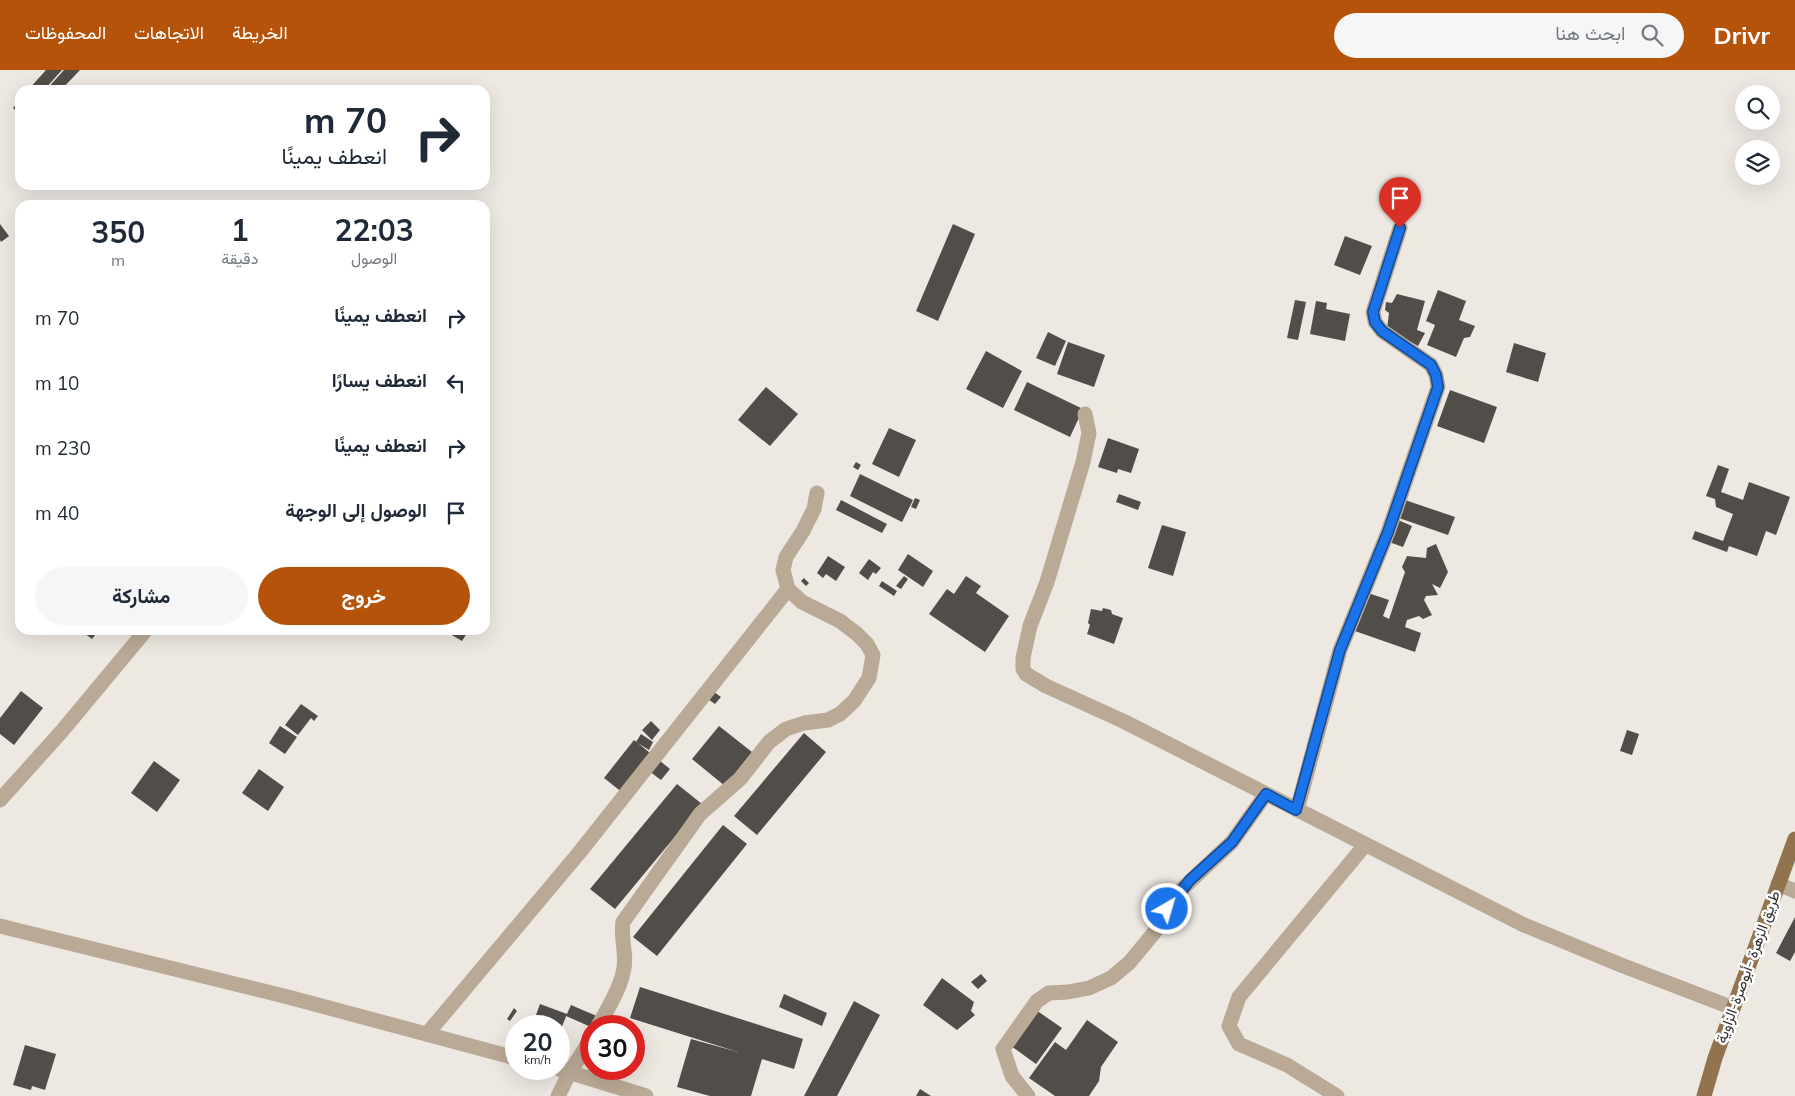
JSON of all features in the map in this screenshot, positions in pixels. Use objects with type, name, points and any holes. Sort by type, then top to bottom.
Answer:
[{"type":"main road","name":"طريق الزهرة -أبوصرة-الزاوية","points":[[1704,1096],[1715,1058],[1795,839]]},
{"type":"street","points":[[1296,810],[1340,650],[1388,532],[1438,387],[1436,375],[1431,365],[1382,331],[1375,322],[1373,312],[1400,228]]},
{"type":"street","points":[[1085,414],[1089,433],[1083,462],[1047,582],[1030,626],[1023,658],[1023,669],[1026,674],[1046,686],[1122,721],[1524,925],[1733,1008]]},
{"type":"street","points":[[604,1015],[624,972],[623,922],[700,814],[741,778],[769,742],[786,729],[804,723],[828,720],[840,714],[854,701],[869,678],[873,655],[867,644],[840,621],[802,602],[788,589],[783,570],[786,557],[807,524],[814,509],[816,493]]},
{"type":"street","points":[[427,1034],[579,853],[788,589]]},
{"type":"street","points":[[0,800],[62,731],[142,635]]},
{"type":"street","points":[[1028,1096],[1012,1076],[1003,1049],[1037,1001],[1049,992],[1068,992],[1089,988],[1111,978],[1129,963],[1158,928],[1167,909],[1184,887],[1232,842],[1266,794]]},
{"type":"street","points":[[1337,1096],[1287,1065],[1239,1044],[1229,1026],[1239,997],[1365,845]]},
{"type":"street","points":[[1778,884],[1795,891]]},
{"type":"street","points":[[0,926],[288,997],[505,1055]]},
{"type":"street","points":[[570,1063],[580,1052]]},
{"type":"street","points":[[570,1072],[646,1096]]},
{"type":"street","points":[[558,1096],[562,1080]]},
{"type":"building","points":[[46,70],[62,70],[48,85],[32,85]]},
{"type":"building","points":[[64,70],[80,70],[66,85],[50,85]]},
{"type":"building","points":[[0,224],[9,236],[1,242],[0,240]]},
{"type":"building","points":[[953,224],[975,234],[938,321],[916,311]]},
{"type":"building","points":[[1345,236],[1372,246],[1360,275],[1334,265]]},
{"type":"building","points":[[1438,290],[1466,301],[1459,320],[1475,326],[1470,337],[1464,338],[1456,357],[1427,345],[1435,325],[1426,321]]},
{"type":"building","points":[[1397,294],[1425,301],[1417,330],[1425,333],[1418,346],[1387,329],[1389,313],[1385,310],[1386,302],[1392,303]]},
{"type":"building","points":[[1295,300],[1306,302],[1298,340],[1287,338]]},
{"type":"building","points":[[1316,301],[1327,303],[1326,309],[1350,314],[1345,341],[1310,334]]},
{"type":"building","points":[[1048,332],[1066,341],[1055,366],[1036,358]]},
{"type":"building","points":[[1068,342],[1105,355],[1094,387],[1057,374]]},
{"type":"building","points":[[1514,343],[1546,353],[1538,382],[1506,372]]},
{"type":"building","points":[[986,351],[1022,371],[1003,408],[966,389]]},
{"type":"building","points":[[1027,382],[1083,409],[1070,437],[1014,410]]},
{"type":"building","points":[[766,387],[798,414],[770,446],[738,420]]},
{"type":"building","points":[[1450,390],[1497,407],[1484,443],[1437,426]]},
{"type":"building","points":[[889,428],[916,440],[899,477],[872,464]]},
{"type":"building","points":[[1108,438],[1139,449],[1131,473],[1118,469],[1117,473],[1098,467]]},
{"type":"building","points":[[856,462],[861,465],[858,470],[853,467]]},
{"type":"building","points":[[1718,465],[1729,469],[1721,492],[1743,500],[1749,482],[1790,497],[1776,535],[1766,531],[1757,556],[1729,546],[1727,552],[1692,539],[1695,531],[1723,541],[1733,514],[1716,507],[1715,499],[1706,496]]},
{"type":"building","points":[[860,474],[913,500],[902,522],[850,496]]},
{"type":"building","points":[[1119,494],[1141,502],[1138,510],[1116,502]]},
{"type":"building","points":[[915,498],[920,500],[916,509],[911,507]]},
{"type":"building","points":[[841,500],[887,524],[882,533],[836,510]]},
{"type":"building","points":[[1405,500],[1455,517],[1448,535],[1399,518]]},
{"type":"building","points":[[1398,520],[1412,526],[1403,547],[1389,542]]},
{"type":"building","points":[[1162,525],[1186,532],[1173,576],[1148,568]]},
{"type":"building","points":[[1436,544],[1448,572],[1440,588],[1432,584],[1438,595],[1426,596],[1424,600],[1432,615],[1423,619],[1419,616],[1407,620],[1405,627],[1421,633],[1415,652],[1352,630],[1365,592],[1389,600],[1383,616],[1389,619],[1405,572],[1402,567],[1407,556],[1426,558],[1427,548]]},
{"type":"building","points":[[908,554],[933,571],[923,587],[898,570]]},
{"type":"building","points":[[828,556],[845,567],[836,581],[826,574],[823,578],[817,573]]},
{"type":"building","points":[[869,559],[881,568],[876,574],[873,572],[868,580],[859,573]]},
{"type":"building","points":[[904,576],[908,579],[901,589],[896,586]]},
{"type":"building","points":[[966,576],[981,586],[976,593],[1009,616],[985,652],[929,614],[947,589],[954,594]]},
{"type":"building","points":[[804,578],[809,583],[806,586],[801,581]]},
{"type":"building","points":[[882,581],[897,591],[894,596],[879,586]]},
{"type":"building","points":[[1103,608],[1111,610],[1112,614],[1123,618],[1114,644],[1087,634],[1090,625],[1088,623],[1091,609],[1102,611]]},
{"type":"building","points":[[87,635],[95,635],[92,639]]},
{"type":"building","points":[[452,635],[466,635],[462,641]]},
{"type":"building","points":[[710,689],[721,697],[715,704],[705,697]]},
{"type":"building","points":[[21,691],[43,708],[14,745],[0,734],[0,718]]},
{"type":"building","points":[[301,704],[318,716],[314,721],[311,718],[298,735],[285,725]]},
{"type":"building","points":[[651,721],[660,730],[652,740],[642,730]]},
{"type":"building","points":[[280,726],[297,737],[285,754],[269,743]]},
{"type":"building","points":[[719,726],[752,752],[725,786],[692,759]]},
{"type":"building","points":[[1627,730],[1639,734],[1632,755],[1620,751]]},
{"type":"building","points":[[804,733],[826,752],[757,835],[734,816]]},
{"type":"building","points":[[641,734],[653,742],[649,750],[636,742]]},
{"type":"building","points":[[634,740],[670,769],[661,780],[649,771],[628,797],[604,778]]},
{"type":"building","points":[[154,761],[180,780],[157,812],[131,793]]},
{"type":"building","points":[[259,769],[284,787],[268,811],[242,793]]},
{"type":"building","points":[[677,784],[702,804],[615,909],[590,889]]},
{"type":"building","points":[[723,825],[747,844],[657,956],[633,937]]},
{"type":"building","points":[[1795,917],[1795,952],[1790,961],[1776,953]]},
{"type":"building","points":[[981,974],[987,981],[978,989],[971,982]]},
{"type":"building","points":[[942,978],[974,1002],[971,1011],[975,1015],[957,1030],[923,1005]]},
{"type":"building","points":[[640,987],[803,1039],[794,1069],[762,1059],[751,1096],[710,1096],[677,1087],[691,1039],[738,1052],[645,1023],[645,1015],[631,1015]]},
{"type":"building","points":[[784,994],[827,1013],[822,1026],[779,1007]]},
{"type":"building","points":[[854,1001],[880,1015],[837,1096],[804,1096]]},
{"type":"building","points":[[540,1004],[567,1014],[567,1015],[536,1015]]},
{"type":"building","points":[[571,1005],[594,1015],[580,1015],[580,1022],[570,1018],[570,1015],[566,1015]]},
{"type":"building","points":[[514,1008],[517,1011],[514,1015],[510,1015]]},
{"type":"building","points":[[1036,1010],[1062,1028],[1036,1064],[1011,1046]]},
{"type":"building","points":[[1087,1020],[1118,1042],[1101,1067],[1099,1081],[1089,1096],[1055,1096],[1029,1078],[1055,1042],[1066,1050]]},
{"type":"building","points":[[25,1045],[56,1054],[45,1090],[32,1086],[31,1090],[13,1085]]},
{"type":"building","points":[[920,1089],[931,1096],[916,1096]]},
{"type":"route","points":[[1167,909],[1190,880],[1232,842],[1266,794],[1296,810],[1340,650],[1388,532],[1438,387],[1436,375],[1431,365],[1382,331],[1375,322],[1373,312],[1400,228]]}]
